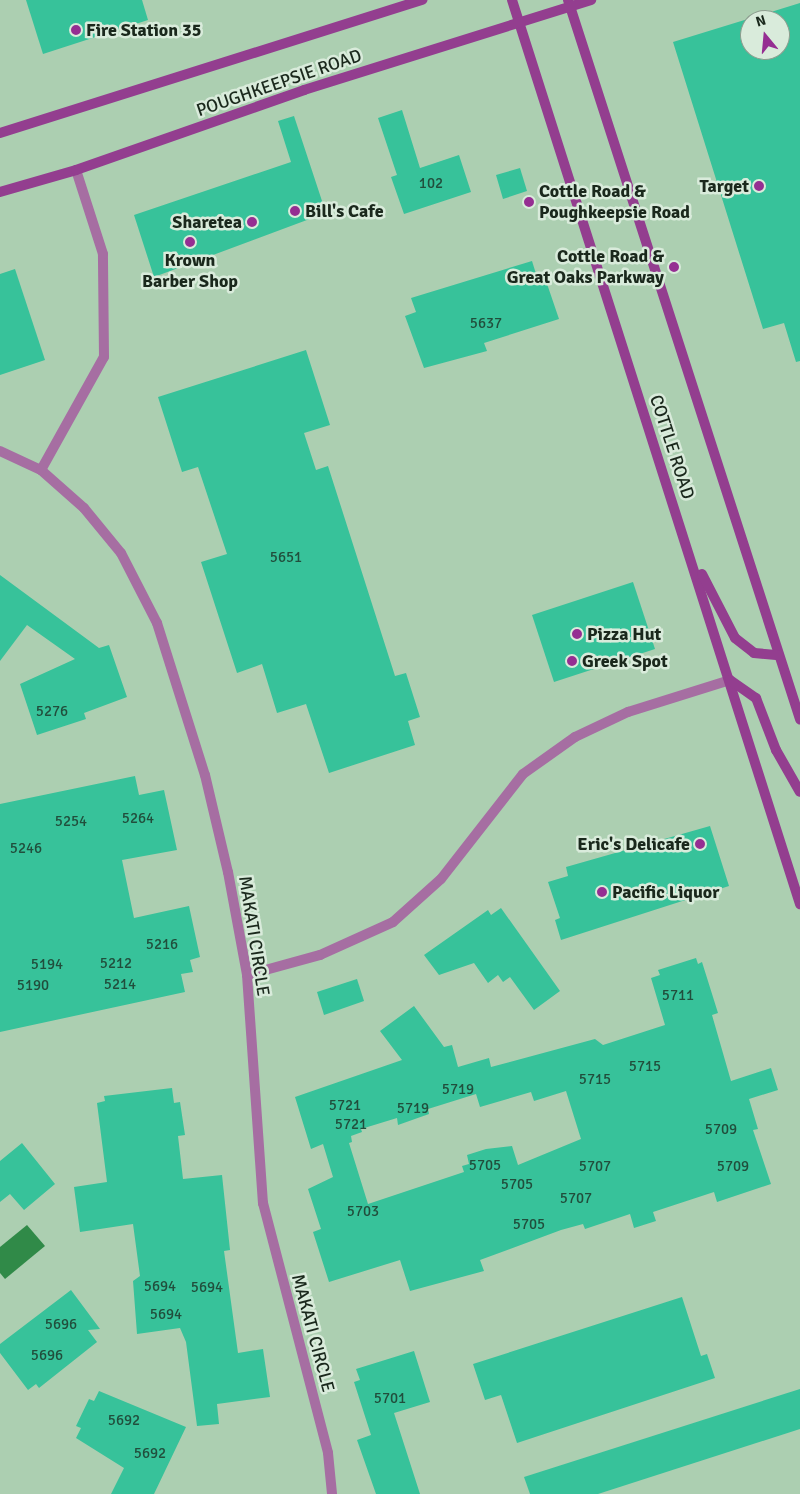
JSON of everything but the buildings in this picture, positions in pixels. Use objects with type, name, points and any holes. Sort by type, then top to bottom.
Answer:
[{"type":"main road","name":"POUGHKEEPSIE ROAD","points":[[0,133],[423,0]]},
{"type":"main road","name":"COTTLE ROAD","points":[[512,0],[800,904]]},
{"type":"main road","name":"POUGHKEEPSIE ROAD","points":[[0,192],[76,170],[304,90],[518,22],[568,3],[591,0]]},
{"type":"main road","points":[[568,3],[800,719]]},
{"type":"main road","points":[[682,532],[735,638],[754,653],[779,655]]},
{"type":"main road","points":[[730,680],[756,698],[776,750],[800,792]]},
{"type":"street","points":[[41,470],[104,357],[103,254],[76,170]]},
{"type":"street","name":"MAKATI CIRCLE","points":[[0,451],[41,470],[84,508],[121,552],[157,623],[205,774],[228,872],[246,975],[263,1203],[328,1453],[332,1494]]},
{"type":"street","points":[[246,975],[320,955],[393,922],[441,879],[523,774],[575,737],[628,712],[730,680]]},
{"type":"shaded area","points":[[27,1225],[45,1246],[5,1279],[0,1273],[0,1247]]},
{"type":"place","name":"Fire Station 35","points":[[76,30]]},
{"type":"place","name":"Target","points":[[759,186]]},
{"type":"place","name":"Cottle Road & Poughkeepsie Road","points":[[529,202]]},
{"type":"place","name":"Bill's Cafe","points":[[295,211]]},
{"type":"place","name":"Sharetea","points":[[252,222]]},
{"type":"place","name":"Krown Barber Shop","points":[[190,242]]},
{"type":"place","name":"Cottle Road & Great Oaks Parkway","points":[[674,267]]},
{"type":"place","name":"Pizza Hut","points":[[577,634]]},
{"type":"place","name":"Greek Spot","points":[[572,661]]},
{"type":"place","name":"Eric's Delicafe","points":[[700,844]]},
{"type":"place","name":"Pacific Liquor","points":[[602,892]]}]
